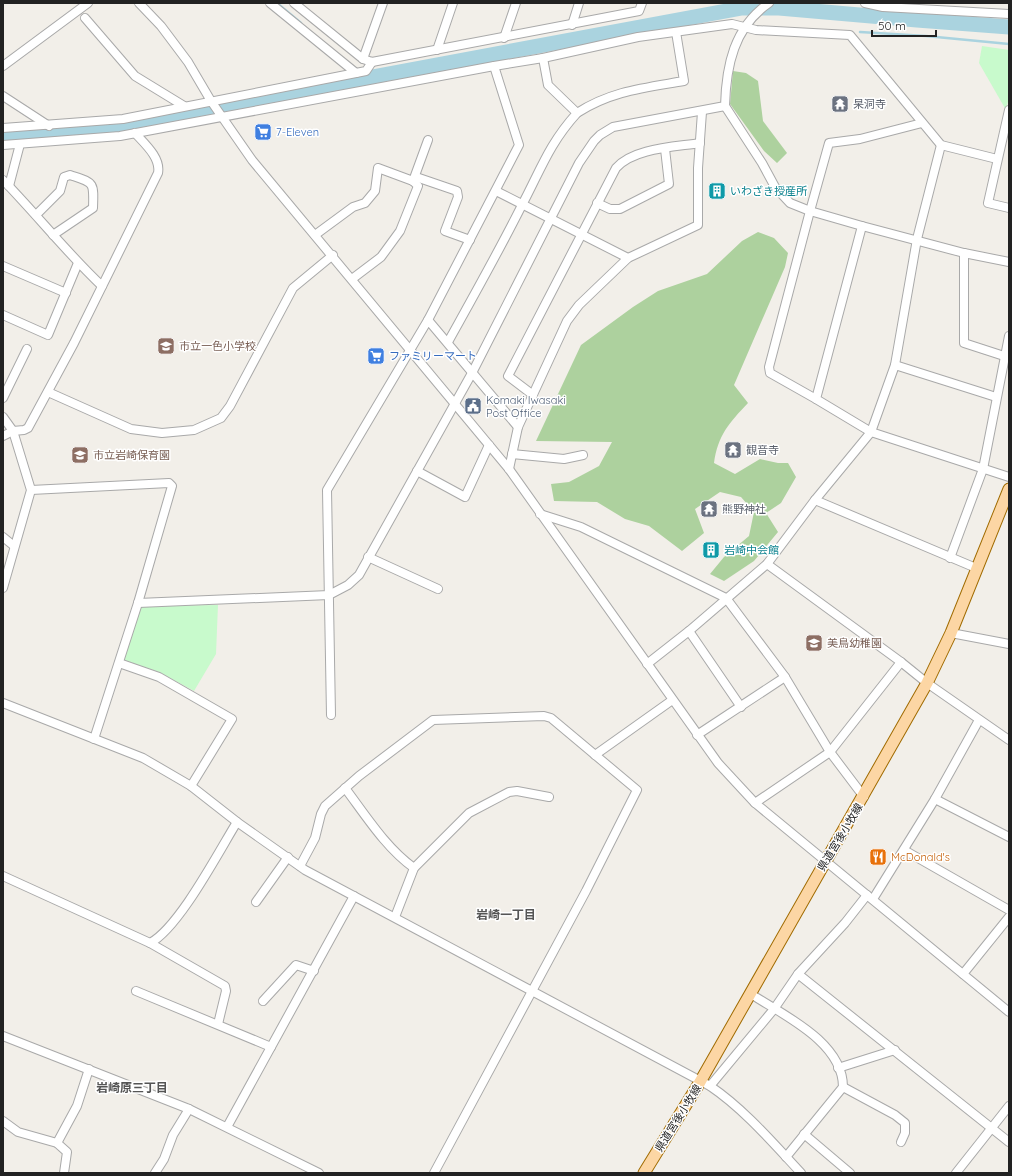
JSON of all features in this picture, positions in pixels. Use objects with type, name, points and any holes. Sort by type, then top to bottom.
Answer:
[{"type":"main road","name":"県道宮後小牧線","points":[[644,1173],[705,1084],[751,994],[927,684],[951,633],[1009,489]]},
{"type":"street","points":[[3,66],[88,3]]},
{"type":"street","points":[[139,3],[172,39],[188,62],[211,101],[252,160],[509,469],[672,701],[718,763],[755,803],[1009,1012]]},
{"type":"street","points":[[270,3],[360,72]]},
{"type":"street","points":[[294,3],[363,59],[372,62],[639,11],[642,3]]},
{"type":"street","points":[[363,59],[383,3]]},
{"type":"street","points":[[437,50],[452,3]]},
{"type":"street","points":[[504,38],[516,3]]},
{"type":"street","points":[[572,25],[579,3]]},
{"type":"street","points":[[865,3],[883,7],[945,6],[1009,14]]},
{"type":"street","points":[[768,4],[753,16],[744,27],[738,38],[728,68],[725,106],[762,163],[775,187],[790,203],[810,211],[862,226],[918,239],[964,253],[1009,262]]},
{"type":"street","points":[[85,18],[135,76],[184,106]]},
{"type":"street","points":[[3,145],[120,136],[543,58],[638,37],[732,24],[756,30],[850,35],[941,146],[997,159]]},
{"type":"street","points":[[448,342],[522,205],[548,151],[560,132],[577,113],[593,103],[623,91],[684,81],[676,32]]},
{"type":"street","points":[[543,58],[548,85],[577,113]]},
{"type":"street","points":[[3,128],[50,126],[123,119],[360,72],[372,62]]},
{"type":"street","points":[[331,715],[328,490],[428,320],[519,145],[494,66]]},
{"type":"street","points":[[3,96],[50,126]]},
{"type":"street","points":[[138,603],[329,595],[348,585],[359,575],[472,373],[549,219],[578,163],[588,148],[600,135],[613,127],[702,112],[725,106]]},
{"type":"street","points":[[1009,110],[988,203],[1009,208]]},
{"type":"street","points":[[509,469],[518,427],[567,321],[579,305],[628,258],[698,225],[702,112]]},
{"type":"street","points":[[922,123],[860,139],[829,143],[769,367],[770,373],[871,432],[984,468],[1009,478]]},
{"type":"street","points":[[3,436],[13,431],[28,428],[48,392],[158,173],[158,161],[135,133]]},
{"type":"street","points":[[413,181],[428,140]]},
{"type":"street","points":[[533,395],[508,376],[616,168],[622,160],[638,154],[700,143]]},
{"type":"street","points":[[20,144],[6,183],[78,263],[102,286]]},
{"type":"street","points":[[647,664],[689,631],[767,564],[815,500],[871,432],[896,365],[918,239],[941,146]]},
{"type":"street","points":[[597,203],[610,209],[620,209],[669,184],[665,149]]},
{"type":"street","points":[[315,235],[353,207],[365,203],[375,191],[378,168],[413,181],[418,186],[400,232],[381,256],[352,279]]},
{"type":"street","points":[[36,215],[60,191],[64,177],[70,175],[90,182],[93,185],[93,208],[53,235]]},
{"type":"street","points":[[413,181],[419,178],[457,192],[458,197],[445,231],[470,240]]},
{"type":"street","points":[[496,191],[580,235],[628,258]]},
{"type":"street","points":[[816,399],[862,226]]},
{"type":"street","points":[[964,253],[964,343],[1004,356]]},
{"type":"street","points":[[48,392],[131,429],[162,432],[194,430],[221,418],[230,406],[293,288],[332,256]]},
{"type":"street","points":[[3,315],[48,335],[78,263]]},
{"type":"street","points":[[3,266],[66,293]]},
{"type":"street","points":[[428,320],[518,427]]},
{"type":"street","points":[[950,558],[984,468],[996,397],[1009,336]]},
{"type":"street","points":[[3,398],[27,349]]},
{"type":"street","points":[[896,365],[996,397]]},
{"type":"street","points":[[3,417],[13,431],[31,490],[3,588]]},
{"type":"street","points":[[417,471],[465,497],[489,445]]},
{"type":"street","points":[[512,454],[564,459],[583,455]]},
{"type":"street","points":[[31,490],[169,483],[172,486],[138,603],[94,739]]},
{"type":"street","points":[[815,500],[976,568]]},
{"type":"street","points":[[540,514],[581,527],[726,598],[785,677],[830,752],[864,797]]},
{"type":"street","points":[[3,537],[14,546]]},
{"type":"street","points":[[368,557],[438,589]]},
{"type":"street","points":[[767,564],[901,662],[927,684],[1009,740]]},
{"type":"street","points":[[689,631],[741,707]]},
{"type":"street","points":[[951,633],[1009,644]]},
{"type":"street","points":[[755,803],[830,752],[901,662]]},
{"type":"street","points":[[119,663],[159,677],[232,719],[191,786]]},
{"type":"street","points":[[697,736],[785,677]]},
{"type":"street","points":[[595,755],[672,701]]},
{"type":"street","points":[[3,703],[143,758],[191,786],[237,822],[300,866],[705,1084],[723,1095],[801,1173]]},
{"type":"street","points":[[300,866],[315,838],[320,814],[325,806],[345,788],[427,724],[440,718],[544,716],[551,718],[637,790],[586,891],[434,1173]]},
{"type":"street","points":[[705,1084],[774,1009],[798,974],[870,897],[904,850],[935,799],[979,720]]},
{"type":"street","points":[[345,788],[380,834],[403,860],[414,868]]},
{"type":"street","points":[[395,917],[414,868],[469,814],[504,794],[517,791],[549,797]]},
{"type":"street","points":[[935,799],[1009,837]]},
{"type":"street","points":[[150,943],[160,938],[188,902],[237,822]]},
{"type":"street","points":[[904,850],[1009,910]]},
{"type":"street","points":[[256,902],[288,857]]},
{"type":"street","points":[[3,876],[150,943],[226,986],[218,1024]]},
{"type":"street","points":[[227,1127],[354,896]]},
{"type":"street","points":[[963,974],[1009,917]]},
{"type":"street","points":[[263,1001],[296,965],[314,971]]},
{"type":"street","points":[[798,974],[1009,1142]]},
{"type":"street","points":[[136,991],[271,1047]]},
{"type":"street","points":[[751,994],[807,1030],[822,1043],[830,1051],[843,1080],[843,1087],[786,1157]]},
{"type":"street","points":[[3,1036],[189,1110],[227,1127],[319,1173]]},
{"type":"street","points":[[838,1068],[895,1050]]},
{"type":"street","points":[[57,1143],[77,1106],[89,1069]]},
{"type":"street","points":[[843,1087],[895,1115],[904,1122],[905,1133],[902,1142]]},
{"type":"street","points":[[956,1173],[1009,1106]]},
{"type":"street","points":[[155,1173],[164,1159],[172,1135],[189,1110]]},
{"type":"street","points":[[3,1121],[18,1132],[57,1143],[67,1152],[64,1173]]},
{"type":"street","points":[[804,1134],[850,1173]]},
{"type":"green space","points":[[982,46],[1009,50],[1009,97],[1006,110],[979,63]]},
{"type":"green space","points":[[733,71],[746,73],[758,81],[763,121],[787,153],[777,163],[764,151],[730,104]]},
{"type":"green space","points":[[758,232],[774,238],[788,253],[785,267],[734,385],[748,403],[725,430],[718,445],[714,463],[735,474],[760,459],[778,463],[788,463],[796,477],[781,503],[766,513],[778,532],[754,561],[724,581],[710,574],[724,557],[749,536],[754,512],[741,497],[720,492],[695,509],[704,533],[682,551],[649,526],[625,519],[597,502],[554,501],[551,484],[569,482],[599,466],[612,442],[536,441],[581,345],[633,307],[658,291],[707,274],[742,241]]},
{"type":"green space","points":[[218,605],[216,654],[194,691],[159,672],[124,660],[140,606]]},
{"type":"waterway","points":[[277,3],[301,23]]},
{"type":"waterway","points":[[3,133],[110,126],[742,8],[779,8],[1009,27]]},
{"type":"waterway","points":[[860,32],[926,36],[1009,44]]},
{"type":"waterway","points":[[363,73],[370,79]]},
{"type":"place","name":"杲洞寺","points":[[840,104]]},
{"type":"place","name":"7-Eleven","points":[[263,132]]},
{"type":"place","name":"いわざき授産所","points":[[717,191]]},
{"type":"place","name":"市立一色小学校","points":[[166,346]]},
{"type":"place","name":"ファミリーマート","points":[[376,356]]},
{"type":"place","name":"Komaki Iwasaki Post Office","points":[[473,406]]},
{"type":"place","name":"観音寺","points":[[733,450]]},
{"type":"place","name":"市立岩崎保育園","points":[[80,455]]},
{"type":"place","name":"熊野神社","points":[[709,509]]},
{"type":"place","name":"岩崎中会館","points":[[711,550]]},
{"type":"place","name":"美鳥幼稚園","points":[[814,643]]},
{"type":"place","name":"McDonald's","points":[[878,857]]},
{"type":"district","name":"岩崎一丁目","points":[[506,914]]},
{"type":"district","name":"岩崎原三丁目","points":[[132,1087]]}]
